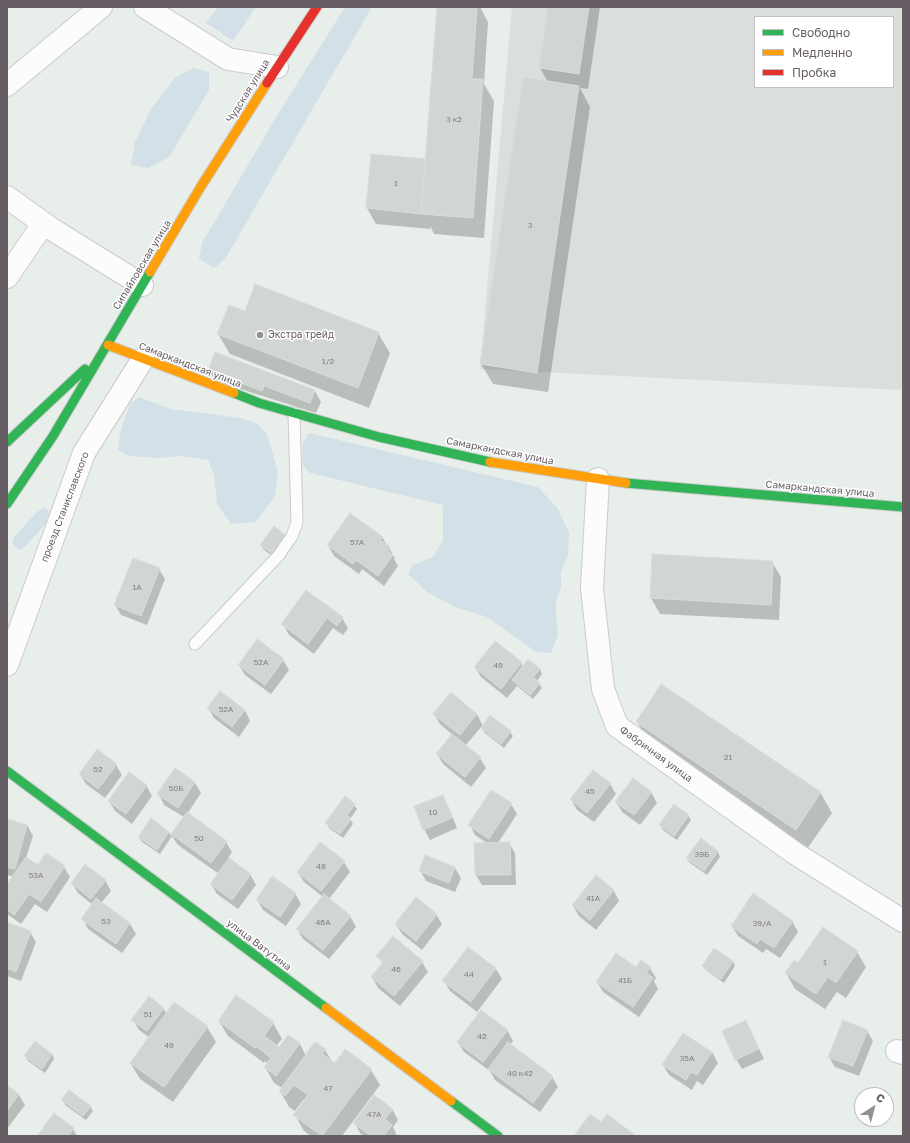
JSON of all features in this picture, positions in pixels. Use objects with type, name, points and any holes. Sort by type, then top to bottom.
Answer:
[{"type":"street","points":[[7,85],[101,7]]},
{"type":"street","points":[[145,7],[228,59],[276,67]]},
{"type":"street","name":"Чудская улица","points":[[200,188],[276,67],[317,7]]},
{"type":"street","name":"Сипайловская улица","points":[[7,504],[53,436],[200,188]]},
{"type":"street","points":[[7,197],[43,224],[142,285]]},
{"type":"street","points":[[7,277],[43,224]]},
{"type":"street","name":"Самаркандская улица","points":[[108,345],[258,403],[380,437],[496,463],[624,483],[903,507]]},
{"type":"street","name":"Сипайловская улица","points":[[7,442],[103,353]]},
{"type":"street","name":"проезд Станиславского","points":[[7,665],[84,453],[142,359]]},
{"type":"street","name":"Фабричная улица","points":[[598,479],[592,588],[603,689],[617,726],[796,854],[903,921]]},
{"type":"street","name":"улица Ватутина","points":[[7,771],[498,1136]]},
{"type":"lane","points":[[195,644],[279,554],[292,536],[297,523],[294,413]]},
{"type":"shaded area","points":[[218,7],[256,7],[233,41],[206,23]]},
{"type":"shaded area","points":[[345,7],[372,7],[225,259],[214,268],[199,259],[202,243],[278,114]]},
{"type":"shaded area","points":[[512,7],[903,7],[903,390],[480,369]]},
{"type":"shaded area","points":[[193,68],[209,72],[209,90],[169,157],[148,168],[131,165],[135,142],[151,109],[175,78]]},
{"type":"shaded area","points":[[139,397],[171,409],[240,418],[257,423],[267,434],[278,472],[275,496],[256,522],[231,524],[217,504],[214,475],[208,460],[181,456],[158,458],[129,456],[118,450],[120,433],[130,404]]},
{"type":"shaded area","points":[[309,433],[538,487],[558,509],[569,533],[568,555],[561,572],[561,587],[556,601],[558,635],[551,653],[536,652],[487,617],[455,607],[427,592],[408,574],[413,565],[433,557],[443,540],[443,505],[310,473],[302,464],[303,442]]},
{"type":"shaded area","points":[[45,507],[50,513],[48,521],[26,546],[20,550],[12,543],[14,537],[37,512]]},
{"type":"building","points":[[437,7],[477,7],[472,79],[483,79],[473,218],[421,214]]},
{"type":"building","points":[[548,7],[589,7],[579,74],[539,68]]},
{"type":"building","points":[[523,77],[579,86],[537,373],[480,364]]},
{"type":"building","points":[[371,154],[425,159],[421,214],[366,208]]},
{"type":"building","points":[[255,284],[379,332],[358,388],[217,334],[229,305],[245,311]]},
{"type":"building","points":[[215,352],[315,390],[310,403],[264,386],[262,391],[208,370]]},
{"type":"building","points":[[350,513],[383,537],[380,540],[390,547],[387,551],[393,555],[378,576],[356,560],[353,564],[327,545]]},
{"type":"building","points":[[274,526],[287,536],[274,555],[260,545]]},
{"type":"building","points":[[652,554],[773,561],[771,605],[650,598]]},
{"type":"building","points":[[133,558],[160,568],[141,616],[114,605]]},
{"type":"building","points":[[306,590],[343,617],[337,626],[327,618],[308,644],[281,624]]},
{"type":"building","points":[[257,639],[284,659],[265,685],[238,665]]},
{"type":"building","points":[[495,641],[522,662],[501,689],[474,667]]},
{"type":"building","points":[[528,659],[540,669],[533,677],[540,683],[530,695],[512,680]]},
{"type":"building","points":[[661,684],[821,792],[796,830],[636,722]]},
{"type":"building","points":[[220,691],[245,710],[232,727],[207,708]]},
{"type":"building","points":[[451,692],[477,714],[460,735],[433,714]]},
{"type":"building","points":[[490,715],[511,731],[501,744],[481,728]]},
{"type":"building","points":[[452,734],[481,757],[465,777],[436,754]]},
{"type":"building","points":[[97,749],[117,764],[98,789],[79,774]]},
{"type":"building","points":[[175,768],[195,782],[178,808],[157,794]]},
{"type":"building","points":[[593,770],[611,783],[587,813],[570,799]]},
{"type":"building","points":[[129,772],[147,785],[126,814],[108,801]]},
{"type":"building","points":[[633,778],[652,792],[634,815],[615,802]]},
{"type":"building","points":[[491,790],[512,803],[489,839],[468,825]]},
{"type":"building","points":[[443,795],[452,818],[423,830],[414,806]]},
{"type":"building","points":[[345,796],[355,804],[347,815],[351,819],[340,834],[325,823]]},
{"type":"building","points":[[674,804],[689,815],[674,836],[659,825]]},
{"type":"building","points":[[187,812],[227,841],[211,863],[171,834]]},
{"type":"building","points":[[151,818],[169,832],[157,850],[138,837]]},
{"type":"building","points":[[8,819],[27,825],[15,869],[7,867]]},
{"type":"building","points":[[701,838],[718,851],[704,871],[686,858]]},
{"type":"building","points":[[320,842],[345,861],[321,891],[297,872]]},
{"type":"building","points":[[510,842],[511,875],[475,875],[474,843]]},
{"type":"building","points":[[46,853],[65,866],[41,902],[29,894],[14,915],[7,909],[7,884],[26,857],[38,865]]},
{"type":"building","points":[[425,855],[455,867],[449,883],[419,871]]},
{"type":"building","points":[[229,858],[251,874],[232,900],[210,884]]},
{"type":"building","points":[[85,864],[106,880],[91,899],[71,883]]},
{"type":"building","points":[[596,875],[614,890],[590,920],[572,905]]},
{"type":"building","points":[[272,876],[296,893],[280,917],[256,900]]},
{"type":"building","points":[[753,893],[793,921],[774,948],[760,939],[757,944],[731,926]]},
{"type":"building","points":[[324,894],[351,916],[323,950],[296,929]]},
{"type":"building","points":[[416,897],[437,914],[416,941],[395,924]]},
{"type":"building","points":[[96,898],[130,923],[116,944],[81,919]]},
{"type":"building","points":[[7,922],[31,931],[16,972],[7,968]]},
{"type":"building","points":[[823,927],[858,951],[836,983],[828,977],[816,994],[785,973],[794,960],[798,963]]},
{"type":"building","points":[[393,936],[423,961],[394,996],[371,977],[383,962],[376,956]]},
{"type":"building","points":[[468,947],[496,968],[471,1002],[442,981]]},
{"type":"building","points":[[714,948],[733,961],[721,979],[702,966]]},
{"type":"building","points":[[616,953],[636,967],[641,960],[651,967],[646,973],[653,978],[633,1007],[596,982]]},
{"type":"building","points":[[236,995],[274,1022],[264,1036],[279,1047],[288,1035],[300,1043],[276,1076],[264,1067],[271,1058],[256,1046],[255,1048],[218,1021]]},
{"type":"building","points":[[149,996],[164,1008],[147,1031],[131,1020]]},
{"type":"building","points":[[174,1002],[208,1026],[164,1087],[130,1063]]},
{"type":"building","points":[[481,1010],[508,1030],[483,1062],[457,1042]]},
{"type":"building","points":[[746,1020],[759,1049],[735,1060],[722,1031]]},
{"type":"building","points":[[843,1020],[868,1030],[853,1066],[828,1057]]},
{"type":"building","points":[[683,1033],[712,1052],[697,1075],[691,1072],[686,1080],[662,1065]]},
{"type":"building","points":[[35,1041],[52,1054],[42,1069],[24,1056]]},
{"type":"building","points":[[315,1042],[326,1049],[322,1054],[335,1063],[345,1049],[372,1069],[322,1136],[293,1115],[308,1095],[294,1085],[285,1096],[279,1091]]},
{"type":"building","points":[[508,1042],[553,1076],[533,1103],[488,1069]]},
{"type":"building","points":[[7,1085],[19,1094],[7,1111]]},
{"type":"building","points":[[69,1090],[91,1106],[83,1116],[61,1100]]},
{"type":"building","points":[[374,1095],[393,1109],[385,1119],[392,1125],[384,1136],[371,1136],[353,1123]]},
{"type":"building","points":[[54,1113],[74,1128],[68,1136],[37,1136]]},
{"type":"building","points":[[590,1114],[601,1122],[607,1114],[635,1135],[574,1136]]},
{"type":"traffic: fast","points":[[7,504],[53,436],[150,272]]},
{"type":"traffic: fast","points":[[7,442],[85,369]]},
{"type":"traffic: fast","points":[[234,393],[259,403],[379,437],[490,462]]},
{"type":"traffic: fast","points":[[626,483],[903,507]]},
{"type":"traffic: fast","points":[[7,771],[326,1008]]},
{"type":"traffic: fast","points":[[451,1101],[498,1136]]},
{"type":"traffic: slow","points":[[150,272],[200,188],[267,83]]},
{"type":"traffic: slow","points":[[108,345],[234,393]]},
{"type":"traffic: slow","points":[[490,462],[626,483]]},
{"type":"traffic: slow","points":[[326,1008],[451,1101]]},
{"type":"traffic: jam","points":[[267,83],[317,7]]},
{"type":"place","name":"Экстра трейд","points":[[260,335]]}]
